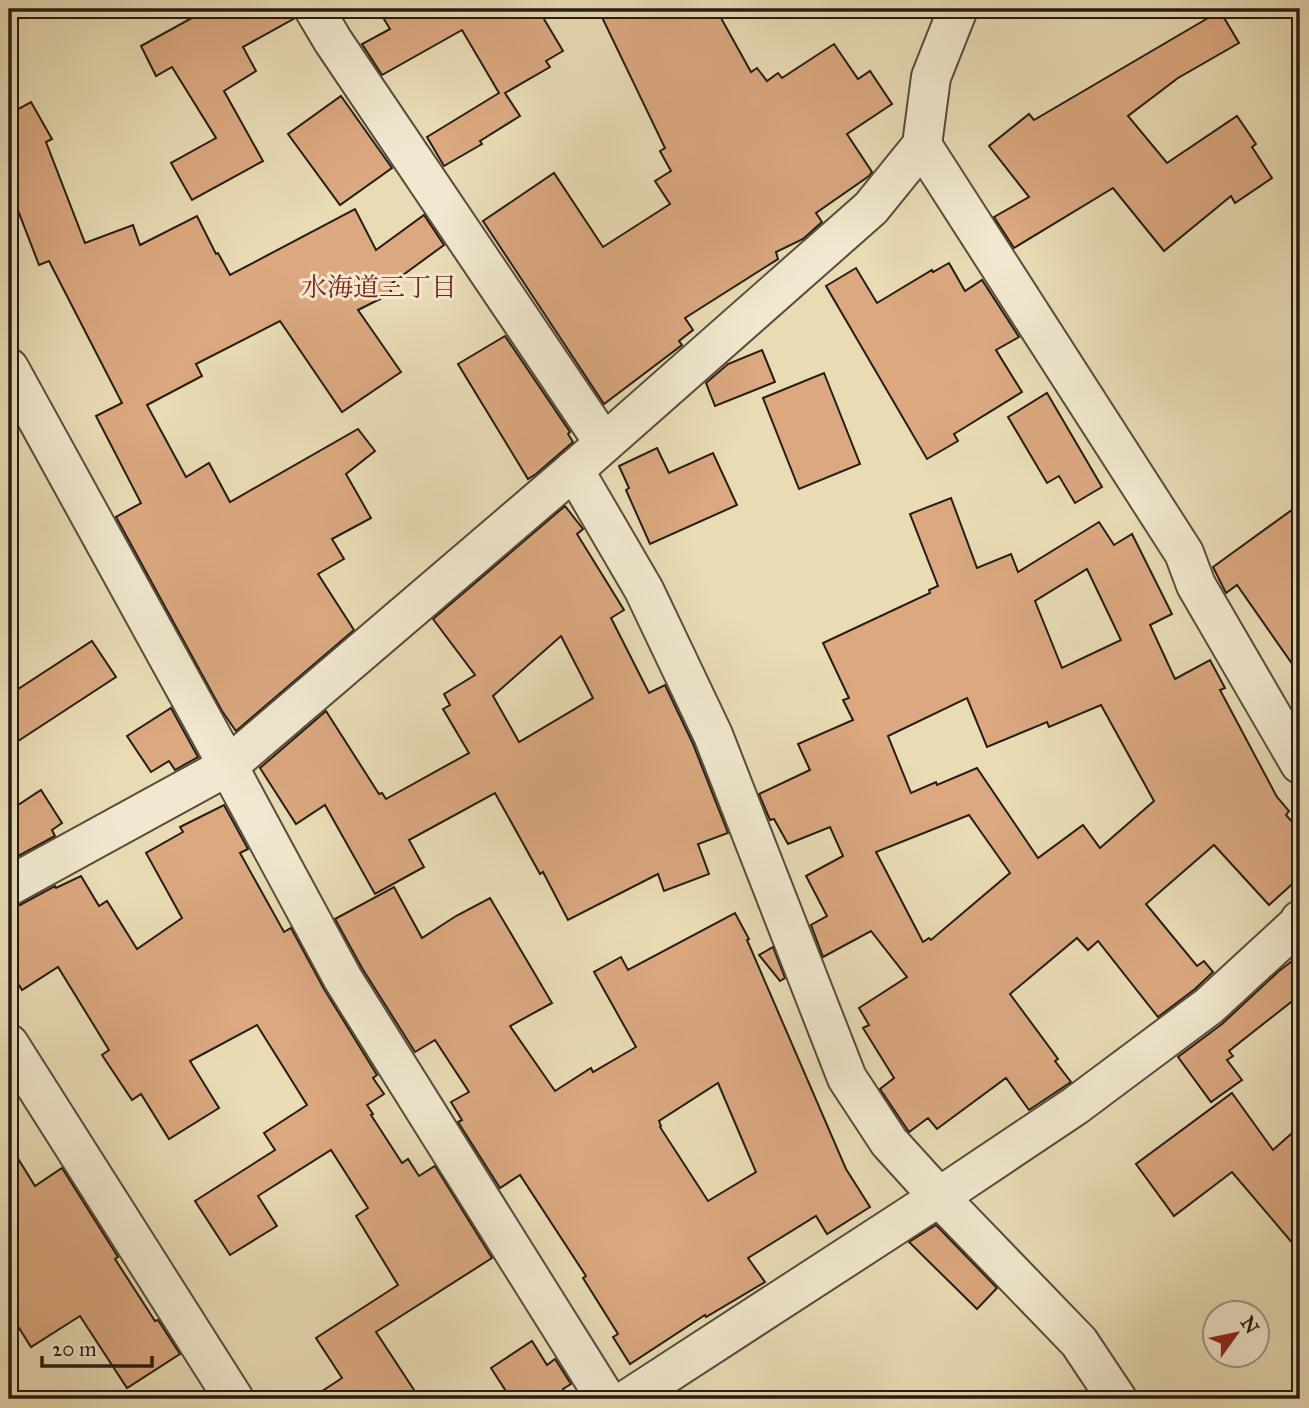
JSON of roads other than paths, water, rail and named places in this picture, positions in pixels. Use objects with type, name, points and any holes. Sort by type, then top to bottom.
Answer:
[{"type":"street","points":[[314,9],[604,443]]},
{"type":"street","points":[[9,886],[228,766],[574,470],[871,208],[922,145],[931,77],[958,9]]},
{"type":"street","points":[[922,145],[1184,553],[1196,586],[1300,764]]},
{"type":"street","points":[[9,368],[342,979],[606,1399]]},
{"type":"street","points":[[574,470],[644,590],[713,735],[847,1078],[888,1142],[1079,1342],[1117,1399]]},
{"type":"street","points":[[628,1399],[1075,1106],[1209,1006],[1300,920]]},
{"type":"street","points":[[9,1044],[234,1399]]},
{"type":"district","name":"水海道三丁目","points":[[379,287]]}]
